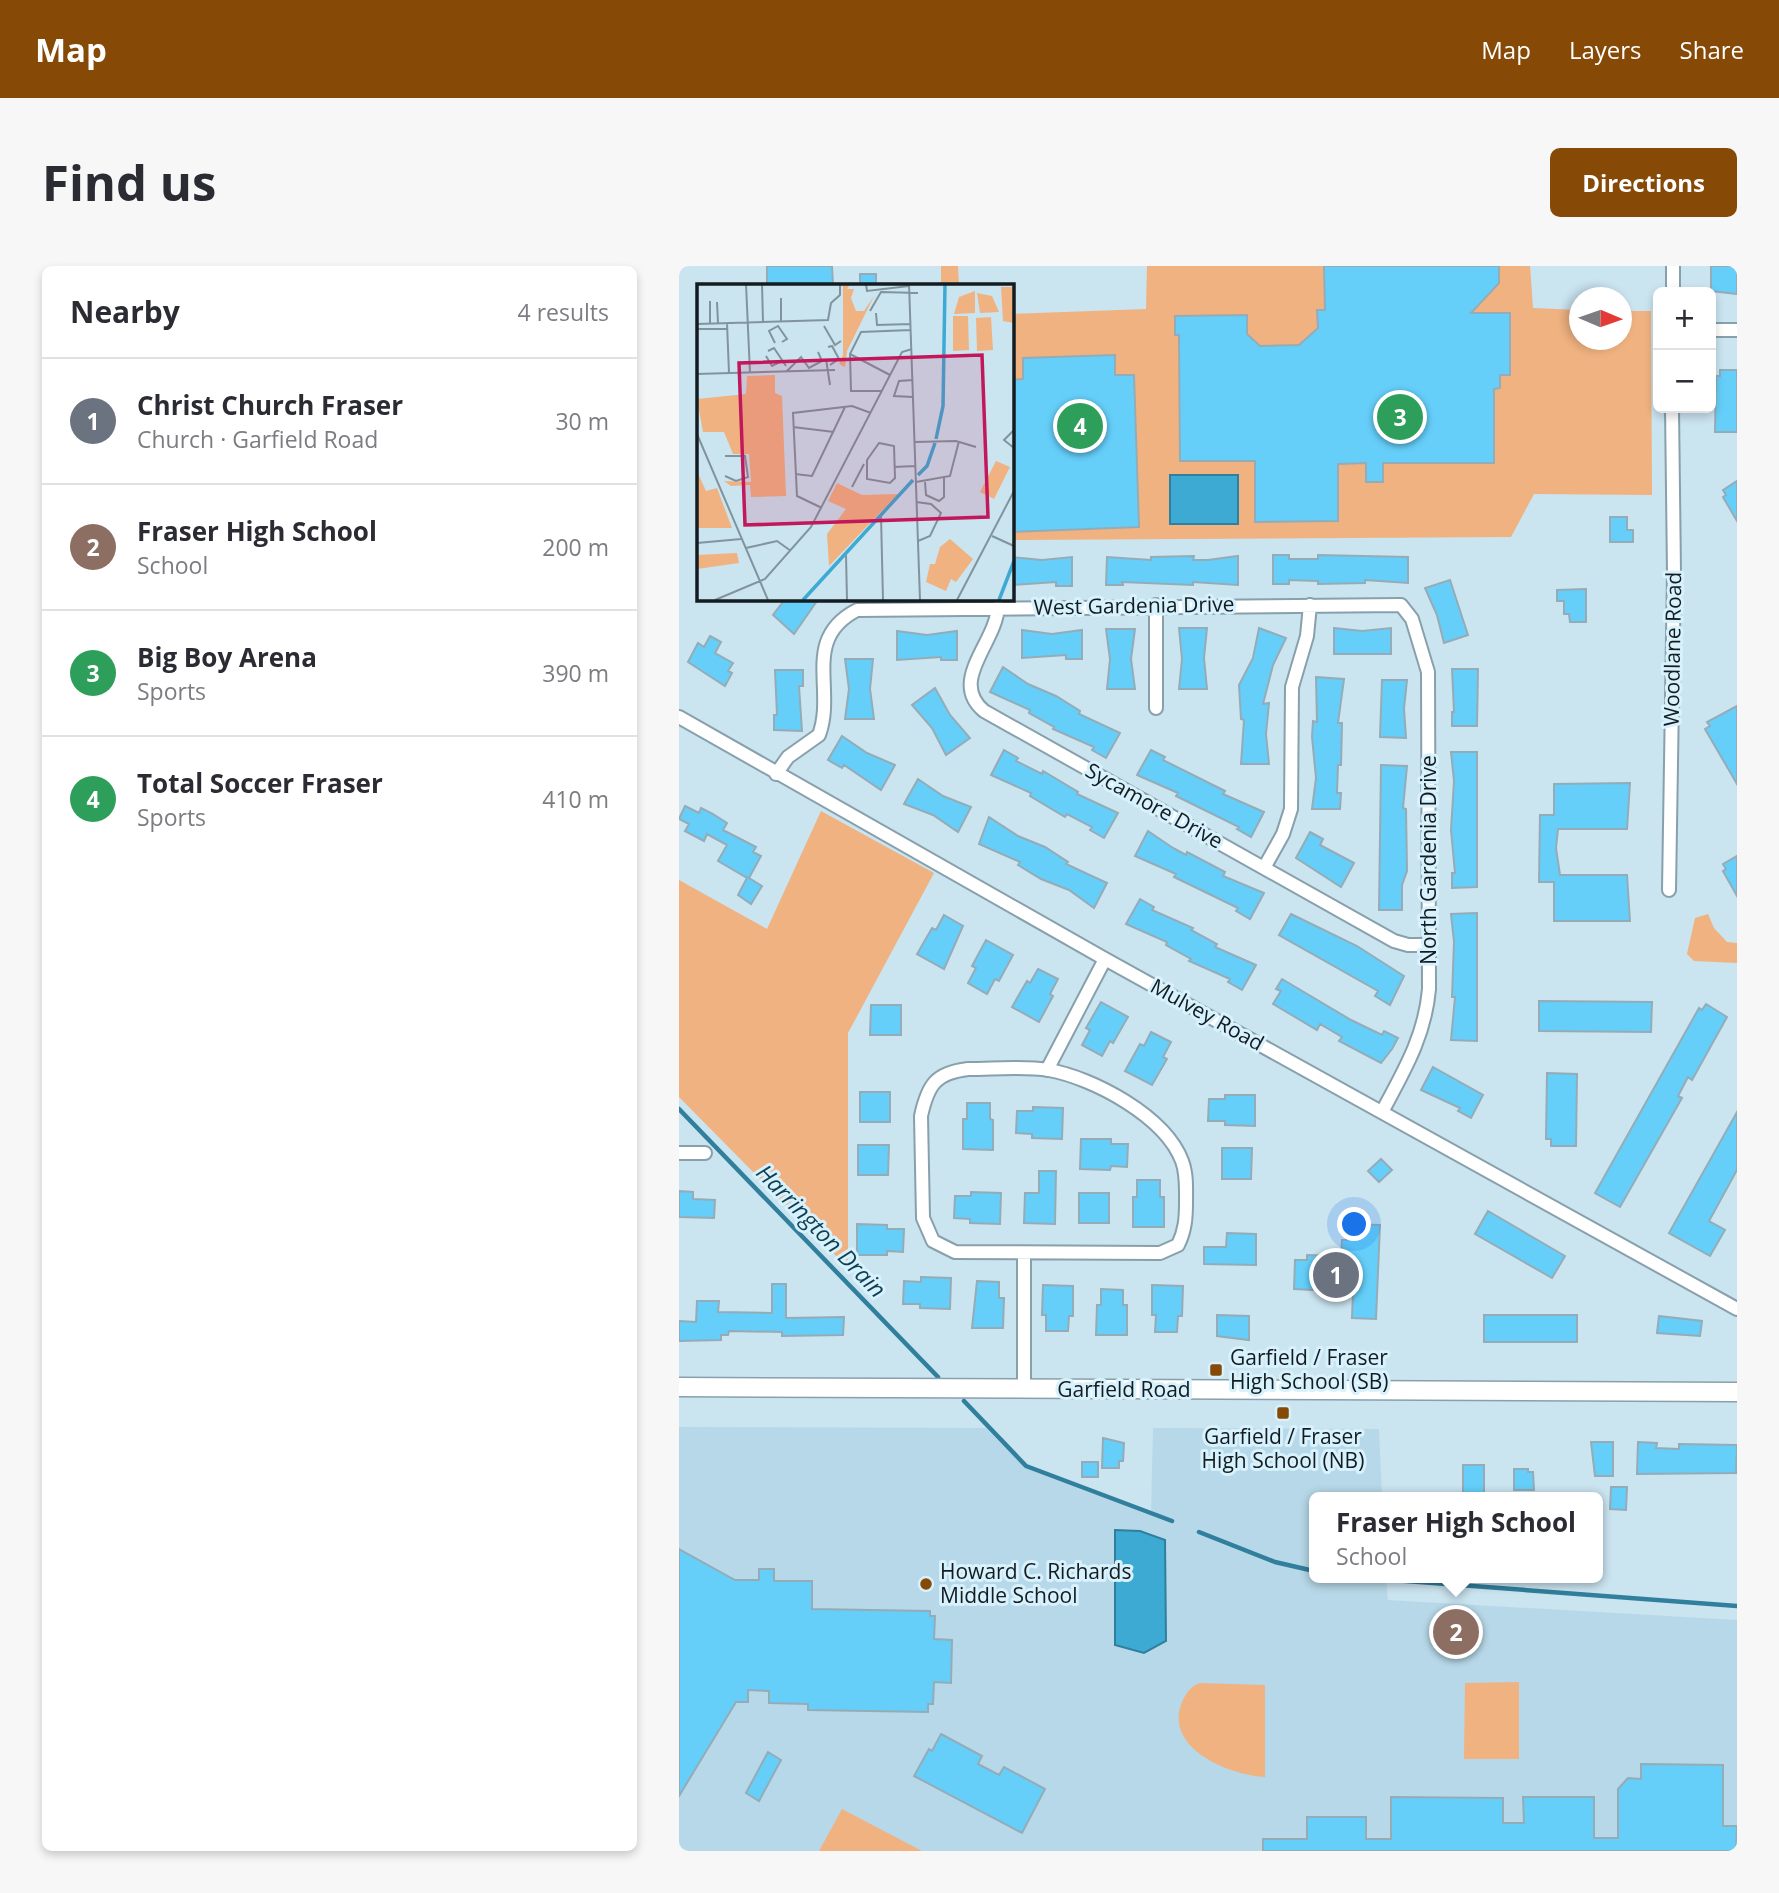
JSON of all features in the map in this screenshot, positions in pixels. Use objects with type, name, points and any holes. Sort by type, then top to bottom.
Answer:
[{"type":"main road","name":"Garfield Road","points":[[679,1387],[1737,1392]]},
{"type":"street","points":[[1673,266],[1673,287]]},
{"type":"street","points":[[1716,330],[1737,330]]},
{"type":"street","name":"Woodlane Road","points":[[1669,890],[1674,573],[1672,413]]},
{"type":"street","name":"West Gardenia Drive","points":[[776,774],[788,757],[819,736],[823,718],[824,651],[834,626],[842,619],[866,608],[1401,604]]},
{"type":"street","name":"North Gardenia Drive","points":[[1382,1112],[1417,1045],[1424,1025],[1429,989],[1428,671],[1412,619],[1401,604]]},
{"type":"street","points":[[1156,605],[1156,708]]},
{"type":"street","points":[[1264,868],[1283,834],[1291,810],[1291,700],[1307,636],[1310,605]]},
{"type":"street","name":"Sycamore Drive","points":[[998,607],[994,629],[971,675],[970,694],[976,705],[1394,941],[1428,945]]},
{"type":"street","name":"Mulvey Road","points":[[679,717],[1105,959],[1737,1309]]},
{"type":"street","points":[[1047,1070],[1105,959]]},
{"type":"street","points":[[1047,1070],[1097,1086],[1157,1124],[1182,1160],[1186,1183],[1185,1224],[1178,1245],[1160,1253],[1024,1253],[955,1252],[933,1241],[923,1218],[921,1115],[931,1087],[936,1080],[950,1072],[1047,1070]]},
{"type":"street","points":[[679,1153],[705,1153]]},
{"type":"street","points":[[1024,1253],[1024,1390]]},
{"type":"shaded area","points":[[941,266],[958,266],[959,284],[941,284]]},
{"type":"shaded area","points":[[1147,266],[1530,266],[1533,308],[1569,310],[1569,350],[1632,350],[1632,311],[1651,311],[1652,495],[1534,494],[1511,537],[1013,540],[1013,314],[1146,309]]},
{"type":"shaded area","points":[[821,811],[934,873],[848,1033],[848,1268],[679,1097],[679,880],[767,929]]},
{"type":"shaded area","points":[[1708,914],[1714,928],[1727,942],[1737,943],[1737,963],[1694,961],[1687,954],[1695,918]]},
{"type":"shaded area","points":[[679,1427],[986,1428],[1025,1468],[1151,1515],[1153,1428],[1379,1429],[1382,1492],[1309,1492],[1309,1583],[1386,1583],[1388,1600],[1737,1620],[1737,1851],[679,1851]]},
{"type":"shaded area","points":[[1519,1682],[1519,1759],[1464,1759],[1465,1683]]},
{"type":"shaded area","points":[[1200,1683],[1265,1685],[1265,1777],[1218,1765],[1190,1745],[1182,1733],[1179,1718],[1185,1696],[1191,1688]]},
{"type":"shaded area","points":[[842,1809],[922,1851],[819,1851]]},
{"type":"water","points":[[1170,475],[1238,475],[1238,524],[1170,524]]},
{"type":"water","points":[[1115,1530],[1140,1531],[1165,1540],[1166,1641],[1144,1653],[1115,1645]]},
{"type":"building","points":[[767,266],[832,266],[833,284],[767,284]]},
{"type":"building","points":[[1324,266],[1499,266],[1499,283],[1471,313],[1510,313],[1510,375],[1500,375],[1500,388],[1494,389],[1494,463],[1383,463],[1383,482],[1366,482],[1366,463],[1338,464],[1338,521],[1255,522],[1255,461],[1180,461],[1179,335],[1175,335],[1175,316],[1247,315],[1247,334],[1260,346],[1299,345],[1318,328],[1317,310],[1325,310]]},
{"type":"building","points":[[1711,266],[1737,266],[1737,294],[1716,292],[1716,287],[1711,287]]},
{"type":"building","points":[[860,274],[876,274],[876,284],[860,284]]},
{"type":"building","points":[[1115,355],[1115,375],[1134,375],[1139,527],[1013,532],[1013,380],[1023,379],[1023,358]]},
{"type":"building","points":[[1720,370],[1737,370],[1737,432],[1715,432],[1716,376],[1720,376]]},
{"type":"building","points":[[1737,481],[1737,521],[1723,497],[1726,495],[1723,490]]},
{"type":"building","points":[[1610,517],[1627,517],[1627,530],[1633,530],[1633,542],[1610,542]]},
{"type":"building","points":[[1273,555],[1289,555],[1289,559],[1318,559],[1318,555],[1408,557],[1408,583],[1365,580],[1365,583],[1318,584],[1318,581],[1289,580],[1289,584],[1273,584]]},
{"type":"building","points":[[1194,556],[1193,560],[1238,556],[1238,585],[1122,582],[1123,585],[1106,585],[1107,557],[1151,560],[1151,557]]},
{"type":"building","points":[[1013,557],[1042,560],[1072,557],[1072,586],[1056,586],[1056,582],[1013,585]]},
{"type":"building","points":[[1450,580],[1468,635],[1444,643],[1437,615],[1425,588]]},
{"type":"building","points":[[1586,589],[1586,622],[1570,622],[1569,614],[1564,614],[1564,601],[1557,601],[1557,590]]},
{"type":"building","points":[[784,600],[818,600],[794,634],[773,615]]},
{"type":"building","points":[[1179,628],[1207,628],[1204,658],[1207,689],[1179,689],[1182,659]]},
{"type":"building","points":[[1259,628],[1286,638],[1273,665],[1263,704],[1269,703],[1266,734],[1269,764],[1241,764],[1244,720],[1241,719],[1239,685],[1253,658]]},
{"type":"building","points":[[1334,628],[1362,631],[1391,628],[1391,654],[1334,654]]},
{"type":"building","points":[[1106,629],[1135,629],[1131,659],[1135,689],[1107,689],[1110,659]]},
{"type":"building","points":[[1022,630],[1052,634],[1082,630],[1082,659],[1066,659],[1066,655],[1022,658]]},
{"type":"building","points":[[897,631],[927,635],[957,631],[957,660],[941,660],[941,657],[897,660]]},
{"type":"building","points":[[710,636],[721,642],[715,653],[733,663],[728,671],[732,673],[725,686],[688,662],[698,643],[704,647]]},
{"type":"building","points":[[845,659],[873,659],[870,689],[874,719],[845,719],[849,689]]},
{"type":"building","points":[[1003,667],[1028,684],[1056,696],[1080,711],[1079,714],[1120,733],[1106,758],[1092,750],[1094,747],[1053,729],[1054,727],[1029,713],[1030,710],[990,692]]},
{"type":"building","points":[[1452,669],[1478,669],[1477,726],[1452,726]]},
{"type":"building","points":[[775,670],[803,670],[803,686],[799,686],[802,731],[774,730],[774,715],[777,715]]},
{"type":"building","points":[[1316,677],[1344,679],[1338,723],[1342,723],[1337,793],[1341,793],[1340,809],[1312,809],[1316,778],[1312,737],[1313,721],[1317,722]]},
{"type":"building","points":[[1382,680],[1407,680],[1404,709],[1406,738],[1380,737]]},
{"type":"building","points":[[935,688],[950,715],[970,738],[946,755],[932,728],[912,705]]},
{"type":"building","points":[[1737,706],[1737,784],[1705,729],[1710,726],[1707,722]]},
{"type":"building","points":[[842,736],[867,753],[895,765],[881,790],[844,765],[842,768],[828,760]]},
{"type":"building","points":[[1004,750],[1018,758],[1016,761],[1042,774],[1043,771],[1078,792],[1077,794],[1118,813],[1104,838],[1090,830],[1092,827],[1067,814],[1065,817],[1030,796],[1031,793],[991,775]]},
{"type":"building","points":[[1151,750],[1165,757],[1163,760],[1225,791],[1223,794],[1264,812],[1251,837],[1237,829],[1239,827],[1176,796],[1178,793],[1137,775]]},
{"type":"building","points":[[1451,752],[1477,752],[1477,887],[1452,888],[1452,873],[1455,873],[1451,830],[1454,781]]},
{"type":"building","points":[[1381,765],[1407,766],[1403,808],[1406,809],[1407,871],[1402,885],[1402,910],[1379,910]]},
{"type":"building","points":[[918,779],[943,796],[971,807],[958,832],[933,815],[904,804]]},
{"type":"building","points":[[1630,783],[1627,829],[1558,829],[1556,848],[1560,875],[1627,875],[1630,921],[1554,921],[1554,882],[1539,882],[1540,815],[1554,815],[1554,784]]},
{"type":"building","points":[[685,806],[699,813],[701,808],[713,814],[727,823],[723,830],[756,847],[753,852],[761,856],[749,878],[762,886],[751,904],[738,895],[747,878],[718,861],[727,845],[707,834],[704,841],[685,831],[689,824],[679,819]]},
{"type":"building","points":[[989,817],[1018,836],[1045,847],[1068,862],[1066,864],[1107,883],[1094,908],[1069,890],[1041,879],[1018,865],[1020,862],[979,844]]},
{"type":"building","points":[[1148,831],[1186,855],[1187,852],[1225,872],[1223,876],[1264,893],[1250,919],[1236,911],[1238,908],[1174,877],[1176,874],[1135,856]]},
{"type":"building","points":[[1310,832],[1323,839],[1320,845],[1354,863],[1341,887],[1296,858]]},
{"type":"building","points":[[1737,856],[1737,896],[1723,871],[1726,869],[1723,864]]},
{"type":"building","points":[[1140,899],[1154,907],[1152,910],[1193,928],[1191,930],[1217,944],[1215,947],[1256,965],[1242,990],[1228,982],[1230,979],[1189,961],[1191,959],[1166,945],[1167,942],[1126,924]]},
{"type":"building","points":[[1477,913],[1477,1041],[1451,1040],[1455,997],[1452,997],[1454,942],[1451,914]]},
{"type":"building","points":[[1291,914],[1357,946],[1404,976],[1390,1005],[1375,996],[1378,991],[1279,935]]},
{"type":"building","points":[[944,915],[963,926],[944,969],[917,954],[932,928],[936,930]]},
{"type":"building","points":[[986,940],[1013,955],[999,981],[995,979],[987,994],[968,983],[976,968],[972,966]]},
{"type":"building","points":[[1038,969],[1058,979],[1050,994],[1053,996],[1039,1022],[1012,1007],[1027,981],[1030,983]]},
{"type":"building","points":[[1282,979],[1351,1020],[1382,1035],[1384,1031],[1398,1038],[1392,1049],[1381,1063],[1339,1041],[1342,1037],[1320,1024],[1317,1030],[1273,1004],[1281,991],[1276,989]]},
{"type":"building","points":[[1539,1001],[1652,1002],[1651,1032],[1539,1031]]},
{"type":"building","points":[[1101,1002],[1128,1017],[1102,1056],[1082,1045],[1090,1030],[1086,1028]]},
{"type":"building","points":[[1706,1004],[1727,1017],[1692,1080],[1688,1077],[1678,1096],[1682,1098],[1620,1207],[1595,1193],[1699,1008],[1702,1010]]},
{"type":"building","points":[[871,1005],[901,1005],[901,1035],[870,1035]]},
{"type":"building","points":[[1151,1032],[1171,1042],[1163,1057],[1167,1059],[1152,1085],[1125,1071],[1140,1044],[1144,1046]]},
{"type":"building","points":[[1433,1067],[1483,1095],[1471,1118],[1458,1111],[1460,1108],[1421,1090]]},
{"type":"building","points":[[1547,1073],[1577,1074],[1576,1146],[1551,1146],[1551,1139],[1546,1139]]},
{"type":"building","points":[[860,1092],[890,1092],[890,1122],[860,1122]]},
{"type":"building","points":[[1225,1095],[1255,1095],[1255,1126],[1225,1125],[1225,1121],[1208,1121],[1209,1099],[1225,1099]]},
{"type":"building","points":[[967,1103],[990,1103],[993,1150],[963,1149],[963,1119],[967,1119]]},
{"type":"building","points":[[1033,1107],[1063,1108],[1062,1139],[1032,1138],[1032,1134],[1016,1133],[1017,1111],[1033,1111]]},
{"type":"building","points":[[1737,1112],[1737,1170],[1709,1221],[1725,1230],[1710,1256],[1669,1233]]},
{"type":"building","points":[[1081,1139],[1111,1139],[1111,1144],[1128,1144],[1127,1167],[1111,1166],[1110,1170],[1080,1169]]},
{"type":"building","points":[[858,1145],[889,1145],[888,1175],[858,1175]]},
{"type":"building","points":[[1222,1148],[1252,1148],[1251,1179],[1222,1179]]},
{"type":"building","points":[[1381,1159],[1392,1170],[1379,1182],[1368,1171]]},
{"type":"building","points":[[1039,1171],[1056,1171],[1055,1224],[1024,1223],[1025,1193],[1039,1193]]},
{"type":"building","points":[[1137,1180],[1160,1180],[1160,1197],[1164,1197],[1164,1227],[1133,1227],[1133,1197],[1137,1197]]},
{"type":"building","points":[[679,1191],[693,1192],[693,1199],[715,1200],[714,1218],[679,1217]]},
{"type":"building","points":[[971,1192],[1001,1193],[1000,1224],[970,1223],[970,1219],[954,1218],[955,1196],[971,1196]]},
{"type":"building","points":[[1079,1193],[1109,1193],[1109,1223],[1079,1223]]},
{"type":"building","points":[[1488,1211],[1565,1256],[1552,1278],[1475,1234]]},
{"type":"building","points":[[857,1224],[887,1225],[887,1229],[904,1229],[903,1252],[857,1255]]},
{"type":"building","points":[[1348,1224],[1380,1225],[1376,1319],[1352,1318],[1353,1292],[1294,1289],[1295,1260],[1307,1260],[1307,1255],[1341,1256],[1342,1240],[1347,1240]]},
{"type":"building","points":[[1227,1233],[1256,1234],[1256,1265],[1204,1264],[1204,1247],[1226,1247]]},
{"type":"building","points":[[921,1277],[951,1278],[950,1309],[920,1308],[920,1304],[903,1304],[904,1281],[921,1282]]},
{"type":"building","points":[[977,1281],[999,1282],[999,1298],[1004,1298],[1003,1328],[972,1328]]},
{"type":"building","points":[[772,1284],[786,1284],[786,1318],[844,1317],[843,1335],[782,1336],[782,1332],[729,1331],[728,1335],[721,1335],[721,1340],[679,1341],[679,1321],[696,1322],[697,1301],[719,1301],[718,1312],[772,1313]]},
{"type":"building","points":[[1043,1285],[1073,1286],[1073,1316],[1069,1316],[1068,1331],[1046,1331],[1046,1315],[1042,1315]]},
{"type":"building","points":[[1152,1285],[1183,1286],[1182,1316],[1178,1316],[1177,1332],[1155,1332]]},
{"type":"building","points":[[1101,1289],[1123,1290],[1123,1305],[1127,1305],[1127,1335],[1096,1335],[1097,1305],[1101,1305]]},
{"type":"building","points":[[1217,1315],[1249,1316],[1249,1340],[1217,1336]]},
{"type":"building","points":[[1484,1315],[1577,1315],[1577,1342],[1484,1342]]},
{"type":"building","points":[[1659,1316],[1702,1321],[1700,1336],[1657,1333]]},
{"type":"building","points":[[1103,1438],[1124,1443],[1123,1461],[1119,1461],[1119,1468],[1102,1468]]},
{"type":"building","points":[[1591,1442],[1613,1442],[1613,1476],[1595,1476]]},
{"type":"building","points":[[1638,1442],[1657,1443],[1656,1448],[1679,1449],[1679,1444],[1737,1445],[1736,1473],[1637,1474]]},
{"type":"building","points":[[1082,1462],[1098,1462],[1098,1477],[1082,1477]]},
{"type":"building","points":[[1463,1465],[1484,1465],[1484,1492],[1463,1492]]},
{"type":"building","points":[[1514,1469],[1528,1469],[1528,1472],[1533,1472],[1534,1490],[1514,1490]]},
{"type":"building","points":[[1611,1487],[1627,1487],[1626,1510],[1610,1509]]},
{"type":"building","points":[[679,1549],[735,1580],[759,1580],[759,1569],[774,1569],[774,1581],[812,1581],[812,1609],[930,1611],[930,1616],[935,1616],[934,1639],[952,1640],[951,1683],[934,1682],[933,1704],[928,1704],[928,1712],[808,1710],[808,1704],[769,1703],[769,1691],[748,1690],[748,1702],[736,1702],[679,1796]]},
{"type":"building","points":[[941,1734],[982,1756],[978,1764],[999,1775],[1004,1767],[1045,1789],[1022,1833],[914,1776]]},
{"type":"building","points":[[768,1752],[781,1760],[759,1801],[746,1793]]},
{"type":"building","points":[[1641,1764],[1723,1765],[1723,1826],[1737,1826],[1736,1851],[1263,1851],[1263,1839],[1307,1839],[1307,1817],[1366,1817],[1366,1839],[1391,1839],[1391,1797],[1503,1798],[1503,1823],[1524,1823],[1523,1797],[1594,1797],[1594,1838],[1618,1838],[1618,1789],[1628,1778],[1641,1779]]},
{"type":"waterway","name":"Harrington Drain","points":[[679,1109],[938,1377]]},
{"type":"waterway","name":"Harrington Drain","points":[[964,1401],[1026,1466],[1172,1521]]},
{"type":"waterway","name":"Harrington Drain","points":[[1199,1532],[1275,1562],[1309,1570]]},
{"type":"waterway","name":"Harrington Drain","points":[[1432,1583],[1737,1606]]},
{"type":"place","name":"Big Boy Arena","points":[[1400,417]]},
{"type":"place","name":"Total Soccer Fraser","points":[[1080,426]]},
{"type":"place","name":"Christ Church Fraser","points":[[1336,1275]]},
{"type":"place","name":"Garfield / Fraser High School (SB)","points":[[1216,1370]]},
{"type":"place","name":"Garfield / Fraser High School (NB)","points":[[1283,1413]]},
{"type":"place","name":"Howard C. Richards Middle School","points":[[926,1584]]},
{"type":"place","name":"Fraser High School","points":[[1456,1632]]}]
